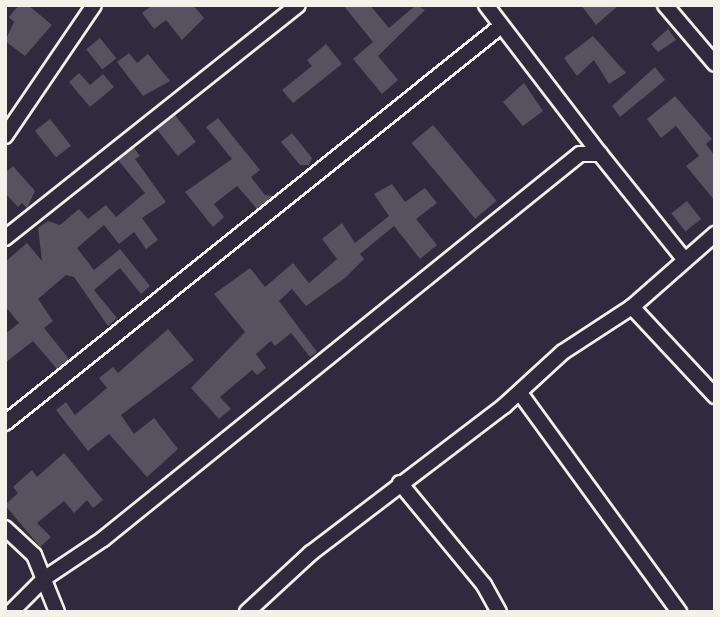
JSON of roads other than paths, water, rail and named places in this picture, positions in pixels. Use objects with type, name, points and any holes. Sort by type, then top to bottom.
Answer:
[{"type":"street","points":[[5,136],[94,5]]},
{"type":"street","points":[[5,238],[298,5]]},
{"type":"street","points":[[486,5],[684,259]]},
{"type":"street","points":[[665,5],[715,64]]},
{"type":"street","points":[[5,423],[501,26]]},
{"type":"street","points":[[10,612],[45,578],[220,446],[568,162],[580,154],[600,154]]},
{"type":"street","points":[[247,612],[400,483],[520,393],[563,352],[632,307],[715,234]]},
{"type":"street","points":[[632,307],[715,396]]},
{"type":"street","points":[[520,393],[679,612]]},
{"type":"street","points":[[400,483],[484,584],[499,612]]},
{"type":"street","points":[[5,528],[34,555],[45,578],[47,598],[57,612]]}]
